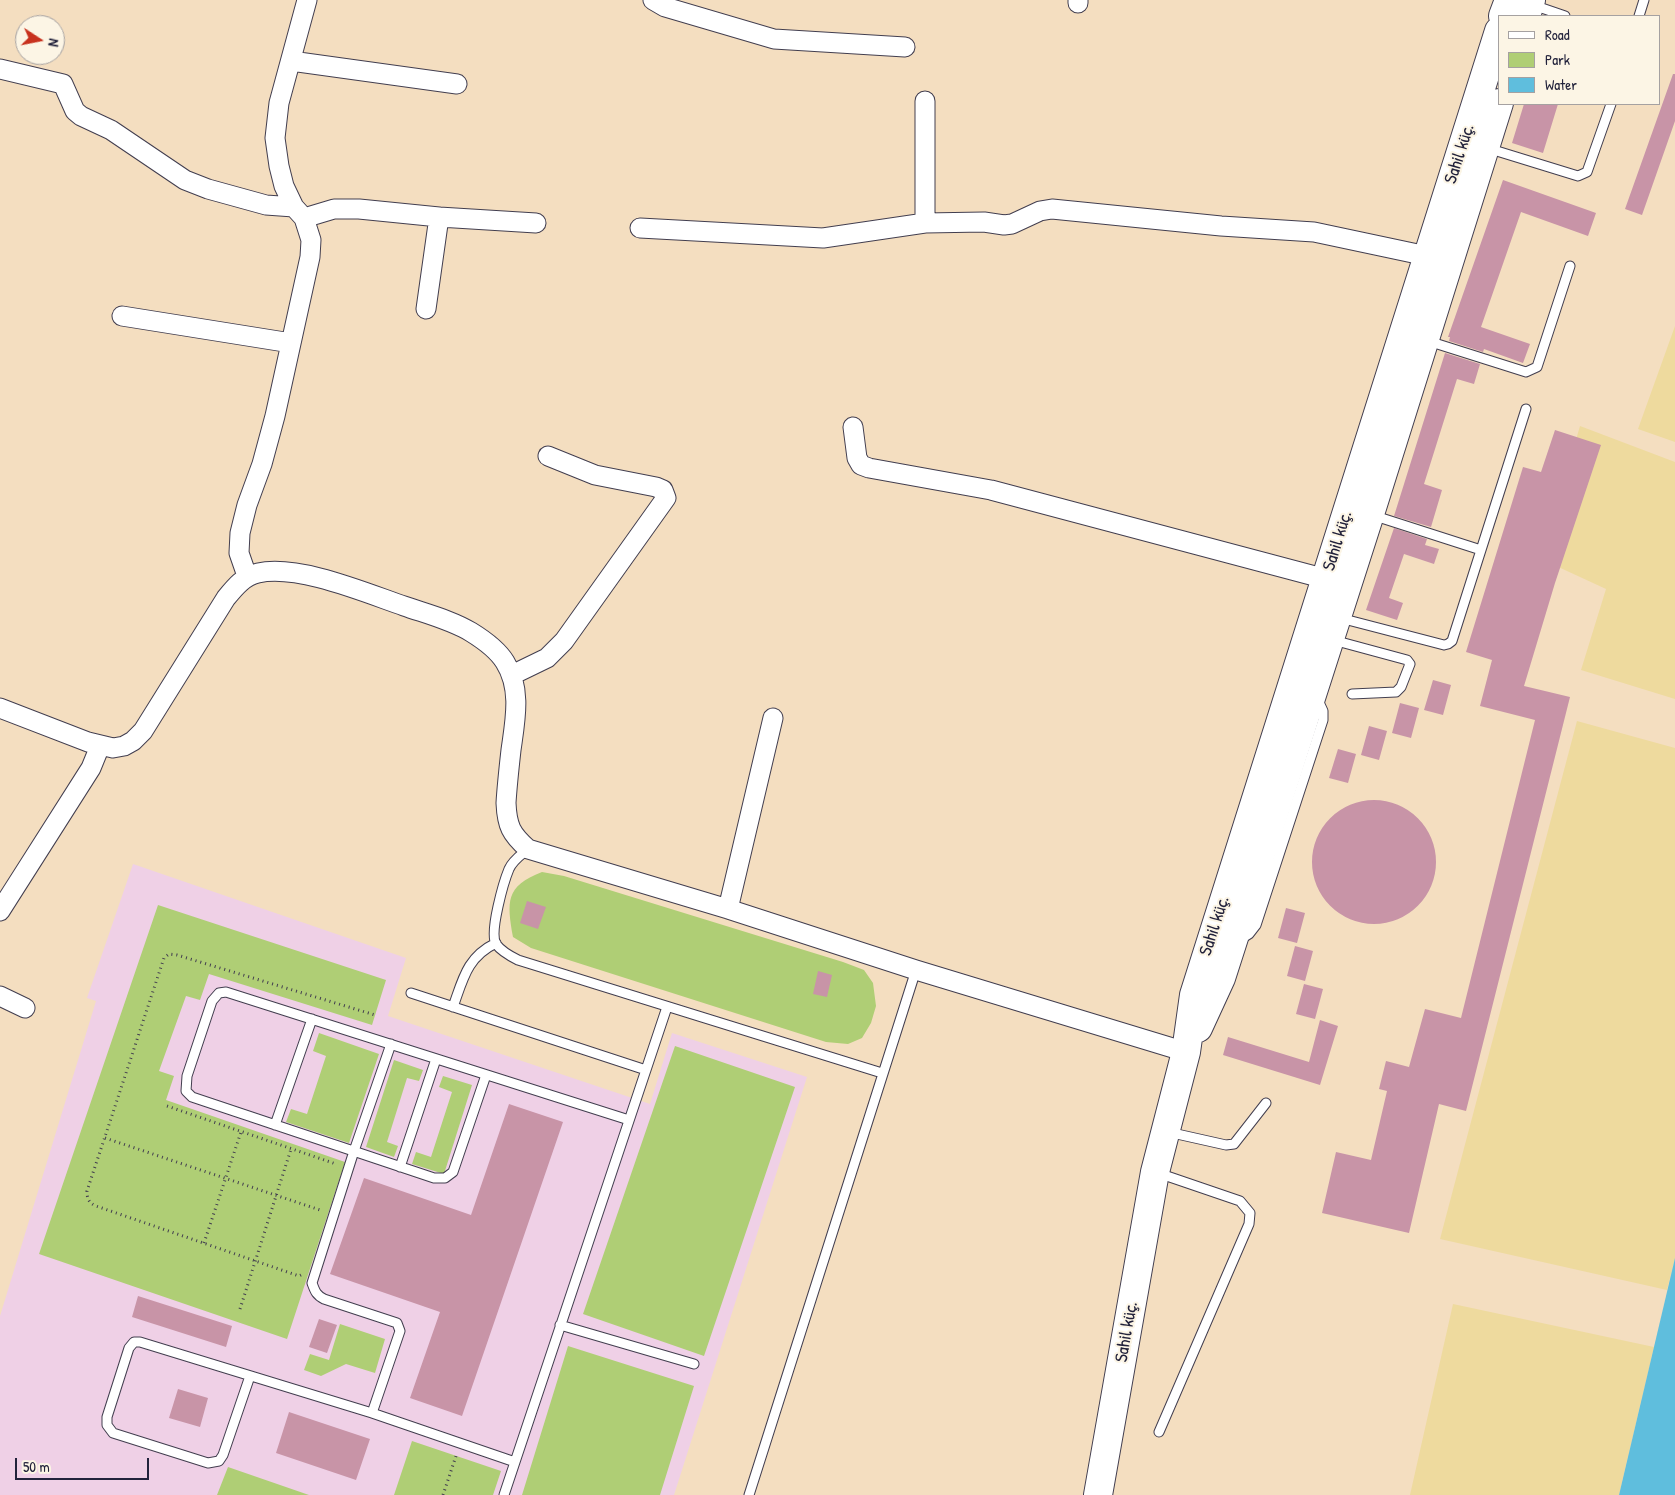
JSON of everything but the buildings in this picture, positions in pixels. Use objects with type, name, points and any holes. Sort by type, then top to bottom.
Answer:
[{"type":"main road","points":[[1505,15],[1524,5]]},
{"type":"main road","name":"Sahil küç.","points":[[1098,1495],[1156,1172],[1186,1052],[1194,995],[1498,34]]},
{"type":"main road","name":"Sahil küç.","points":[[1186,1052],[1212,1001],[1221,978],[1334,628],[1498,105]]},
{"type":"street","points":[[248,576],[239,552],[240,533],[275,416],[310,257],[311,240],[299,212],[284,186],[275,138],[279,103],[307,0]]},
{"type":"street","points":[[653,0],[665,8],[774,39],[905,47]]},
{"type":"street","points":[[291,60],[457,84]]},
{"type":"street","points":[[0,69],[63,84],[75,111],[81,116],[111,130],[185,180],[208,189],[299,212],[359,209],[439,217],[536,223]]},
{"type":"street","points":[[925,223],[926,101]]},
{"type":"street","points":[[640,228],[823,238],[925,223],[984,222],[1004,225],[1012,224],[1052,209],[1221,226],[1314,232],[1427,256]]},
{"type":"street","points":[[426,309],[439,217]]},
{"type":"street","points":[[122,316],[291,343]]},
{"type":"street","points":[[853,427],[857,458],[861,465],[869,468],[991,490],[1326,580]]},
{"type":"street","points":[[512,675],[547,658],[564,641],[666,498],[663,490],[656,487],[595,475],[548,456]]},
{"type":"street","points":[[0,708],[100,746],[113,748],[124,746],[133,741],[143,731],[226,598],[236,586],[248,576],[259,573],[274,572],[313,577],[455,624],[487,643],[505,662],[512,675],[516,692],[506,816],[509,827],[517,839],[528,849],[728,909],[916,970],[1186,1052]]},
{"type":"street","points":[[728,909],[773,718]]},
{"type":"street","points":[[0,911],[91,768],[100,746]]},
{"type":"street","points":[[0,996],[25,1008]]},
{"type":"lane","points":[[1639,15],[1644,0]]},
{"type":"lane","points":[[1524,5],[1561,15]]},
{"type":"lane","points":[[1484,147],[1578,176],[1587,172],[1611,105]]},
{"type":"lane","points":[[1425,340],[1526,372],[1537,367],[1570,266]]},
{"type":"lane","points":[[1334,628],[1444,645],[1452,641],[1526,409]]},
{"type":"lane","points":[[1370,514],[1480,550]]},
{"type":"lane","points":[[1334,628],[1407,660],[1410,664],[1401,687],[1396,692],[1352,694]]},
{"type":"lane","points":[[528,849],[516,859],[510,869],[494,924],[496,943],[506,953],[518,960],[667,1008],[882,1073]]},
{"type":"lane","points":[[453,1007],[466,972],[473,960],[486,948],[496,943]]},
{"type":"lane","points":[[749,1495],[916,970]]},
{"type":"lane","points":[[486,1074],[453,1172],[445,1178],[434,1178],[192,1098],[186,1091],[186,1076],[212,1001],[219,993],[226,992],[436,1059],[486,1074],[630,1120]]},
{"type":"lane","points":[[410,993],[646,1070]]},
{"type":"lane","points":[[504,1495],[667,1008]]},
{"type":"lane","points":[[275,1125],[312,1019]]},
{"type":"lane","points":[[372,1414],[400,1331],[397,1323],[324,1299],[318,1296],[312,1283],[354,1151],[391,1044]]},
{"type":"lane","points":[[400,1167],[436,1059]]},
{"type":"lane","points":[[1165,1132],[1226,1145],[1234,1144],[1266,1103]]},
{"type":"lane","points":[[1156,1172],[1240,1201],[1250,1213],[1249,1224],[1159,1432]]},
{"type":"lane","points":[[560,1325],[694,1364]]},
{"type":"lane","points":[[250,1376],[219,1462],[208,1463],[113,1433],[107,1425],[107,1417],[129,1348],[134,1342],[140,1342],[250,1376],[372,1414],[515,1462]]},
{"type":"path","points":[[167,1106],[339,1165]]},
{"type":"path","points":[[204,1243],[241,1132]]},
{"type":"path","points":[[105,1138],[323,1211]]},
{"type":"path","points":[[240,1309],[291,1149]]},
{"type":"path","points":[[443,1495],[456,1456]]},
{"type":"shaded area","points":[[133,864],[406,958],[388,1016],[650,1104],[672,1033],[807,1077],[674,1495],[0,1495],[0,1316],[96,1001],[87,998]]},
{"type":"green space","points":[[542,872],[564,876],[864,970],[873,983],[876,1006],[871,1023],[862,1038],[848,1044],[826,1042],[531,948],[513,937],[510,914],[511,897],[521,883]]},
{"type":"green space","points":[[158,905],[386,980],[372,1025],[209,974],[200,1000],[186,996],[159,1071],[174,1076],[166,1100],[345,1162],[287,1339],[39,1254]]},
{"type":"green space","points":[[319,1033],[379,1054],[349,1143],[286,1122],[291,1109],[307,1114],[326,1056],[313,1051]]},
{"type":"green space","points":[[675,1046],[795,1087],[704,1356],[583,1314]]},
{"type":"green space","points":[[394,1060],[423,1070],[419,1081],[407,1078],[387,1142],[398,1146],[394,1157],[366,1147]]},
{"type":"green space","points":[[443,1076],[472,1085],[444,1174],[412,1164],[416,1152],[431,1157],[452,1092],[439,1087]]},
{"type":"green space","points":[[340,1324],[385,1339],[375,1373],[346,1364],[321,1376],[304,1370],[310,1354],[329,1360]]},
{"type":"green space","points":[[568,1346],[694,1386],[660,1495],[522,1495]]},
{"type":"green space","points":[[412,1441],[501,1471],[493,1495],[394,1495]]},
{"type":"green space","points":[[228,1467],[309,1495],[217,1495]]},
{"type":"sand","points":[[1675,326],[1675,442],[1638,429]]},
{"type":"sand","points":[[1580,426],[1675,462],[1675,699],[1581,670],[1606,589],[1541,559]]},
{"type":"sand","points":[[1577,721],[1675,748],[1675,1258],[1667,1290],[1440,1239]]},
{"type":"sand","points":[[1453,1304],[1654,1347],[1619,1495],[1410,1495]]},
{"type":"water","points":[[1675,1258],[1675,1495],[1619,1495]]}]
